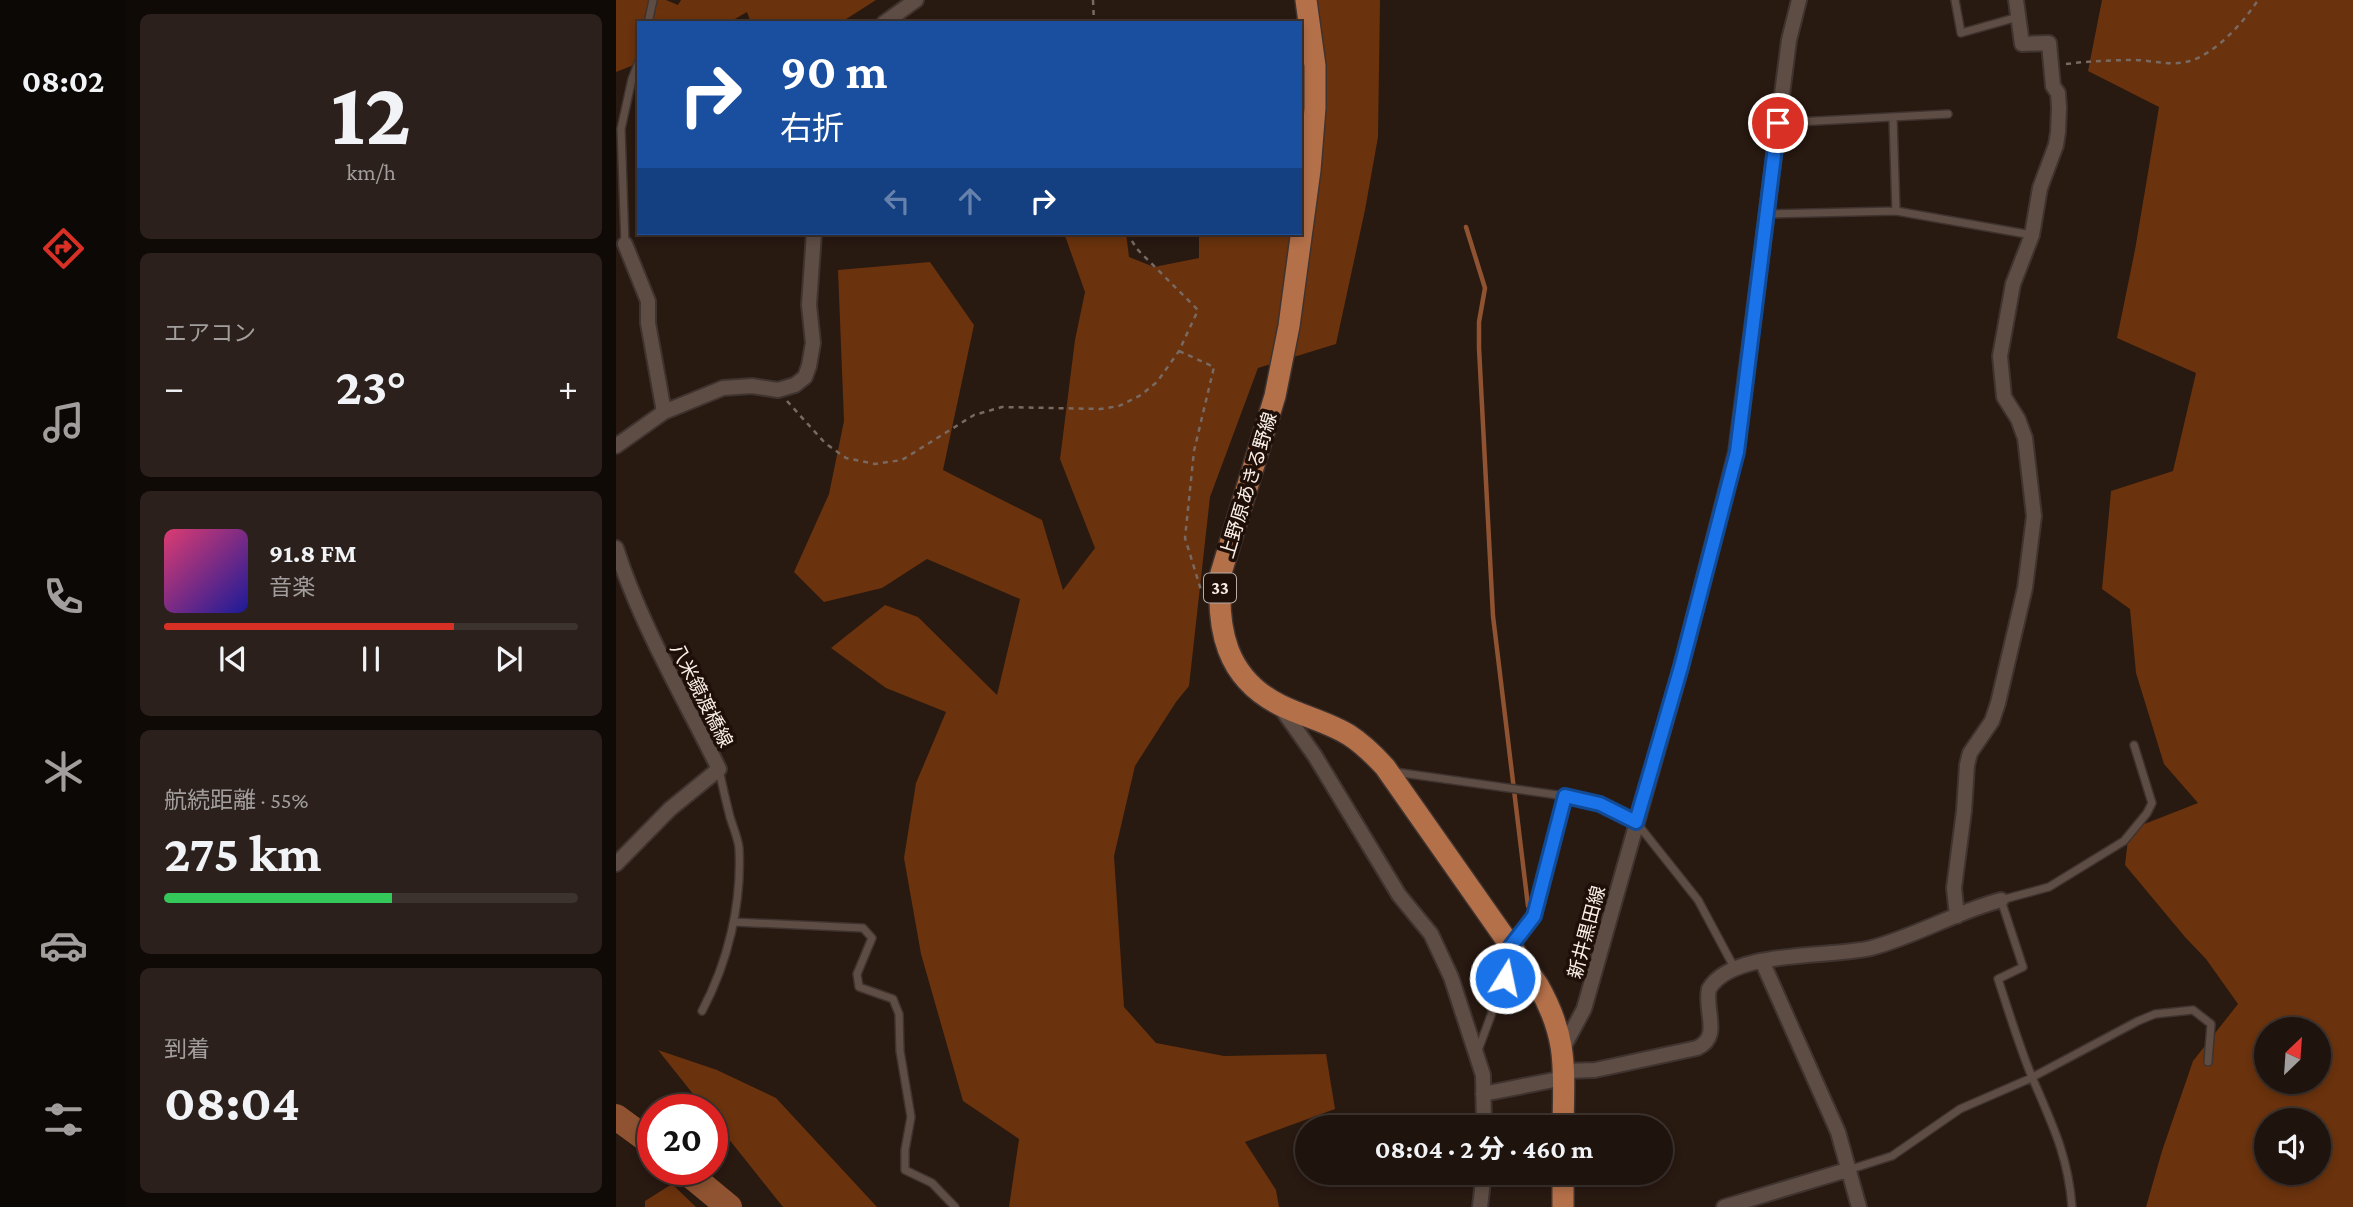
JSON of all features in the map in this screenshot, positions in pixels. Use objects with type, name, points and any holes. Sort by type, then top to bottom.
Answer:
[{"type":"main road","name":"上野原あきる野線","points":[[1302,229],[1315,108],[1315,66],[1306,0]]},
{"type":"main road","name":"上野原あきる野線","points":[[1301,235],[1289,326],[1275,396],[1221,573],[1218,603],[1220,621],[1238,671],[1250,686],[1278,704],[1346,734],[1368,749],[1388,771],[1513,949],[1550,1006],[1563,1048],[1563,1115]]},
{"type":"main road","points":[[1563,1185],[1563,1207]]},
{"type":"street","points":[[887,21],[916,0]]},
{"type":"street","points":[[1766,214],[1789,40],[1799,0]]},
{"type":"street","points":[[1957,916],[1954,888],[1967,765],[1970,753],[1992,721],[1998,703],[2025,588],[2034,516],[2025,438],[2001,388],[2000,356],[2012,284],[2032,235],[2040,188],[2056,145],[2059,108],[2053,86],[2049,43],[2021,44],[2016,0]]},
{"type":"street","name":"新井黒田線","points":[[1563,1048],[1584,1009],[1681,667],[1737,452],[1766,214]]},
{"type":"street","points":[[616,446],[664,412],[723,388],[752,386],[778,390],[795,385],[805,377],[813,344],[809,295],[814,235]]},
{"type":"street","points":[[625,244],[648,301],[648,323],[664,412]]},
{"type":"street","name":"八米鏡渡橋線","points":[[616,548],[649,635],[719,769],[670,809],[616,864]]},
{"type":"street","points":[[1278,704],[1315,756],[1399,895],[1432,934],[1451,977],[1483,1074],[1484,1115]]},
{"type":"street","points":[[1483,1094],[1564,1074],[1697,1048],[1706,1044],[1710,1036],[1709,989],[1718,978],[1735,969],[1793,954],[1868,949],[1902,938],[1972,908],[2001,900]]},
{"type":"street","points":[[1762,961],[1838,1132],[1859,1207]]},
{"type":"street","points":[[1724,1207],[1847,1170]]},
{"type":"street","points":[[1480,1207],[1483,1185]]},
{"type":"lane","points":[[648,21],[653,0]]},
{"type":"lane","points":[[1955,0],[1961,33],[2018,17]]},
{"type":"lane","points":[[625,244],[621,129],[637,66]]},
{"type":"lane","points":[[1778,123],[1948,114]]},
{"type":"lane","points":[[1893,118],[1896,211]]},
{"type":"lane","points":[[1766,214],[1896,211],[2032,235]]},
{"type":"lane","points":[[2071,1207],[2070,1181],[2061,1146],[2048,1108],[2032,1077],[1998,979],[2023,967],[2001,900],[2049,887],[2124,841],[2152,803],[2134,745]]},
{"type":"lane","points":[[702,1011],[715,988],[734,922],[739,846],[719,769]]},
{"type":"lane","points":[[1388,771],[1565,796],[1600,804],[1636,822],[1698,900],[1735,969]]},
{"type":"lane","points":[[1476,1057],[1513,949],[1534,916],[1565,796]]},
{"type":"lane","points":[[734,922],[863,928],[872,938],[857,974],[859,987],[892,999],[899,1014],[900,1051],[911,1116],[905,1150],[905,1170],[932,1183],[955,1207]]},
{"type":"lane","points":[[1847,1170],[1892,1156],[1960,1109],[2032,1077],[2155,1014],[2193,1010],[2211,1024],[2207,1062]]},
{"type":"path","points":[[1093,0],[1094,21]]},
{"type":"path","points":[[2051,67],[2104,60],[2171,64],[2190,61],[2211,51],[2249,13],[2258,0]]},
{"type":"path","points":[[778,390],[825,443],[846,458],[875,464],[902,460],[974,415],[1002,407],[1100,409],[1119,406],[1140,396],[1157,382],[1179,351],[1198,310],[1137,249],[1128,235]]},
{"type":"path","points":[[1179,351],[1214,367],[1194,451],[1185,538],[1203,597]]},
{"type":"shaded area","points":[[616,0],[666,0],[678,5],[681,0],[876,0],[843,21],[750,21],[747,12],[731,21],[637,21],[637,64],[616,72]]},
{"type":"shaded area","points":[[1309,0],[1380,0],[1378,137],[1336,344],[1258,368],[1210,497],[1189,686],[1135,766],[1114,856],[1124,1007],[1156,1043],[1224,1056],[1326,1054],[1335,1109],[1319,1115],[1295,1115],[1295,1124],[1245,1142],[1276,1190],[1279,1207],[1009,1207],[1019,1139],[963,1101],[921,954],[904,858],[916,783],[946,712],[886,688],[831,648],[885,605],[918,617],[997,695],[1020,599],[927,559],[882,588],[824,602],[794,572],[829,494],[844,421],[838,270],[930,262],[974,325],[943,470],[1042,520],[1063,590],[1095,548],[1060,459],[1075,340],[1085,292],[1065,235],[1126,235],[1129,257],[1154,267],[1199,258],[1199,235],[1302,235],[1302,21],[1294,21]]},
{"type":"shaded area","points":[[2102,0],[2353,0],[2353,1207],[2146,1207],[2193,1061],[2238,1004],[2206,959],[2125,865],[2129,830],[2198,803],[2164,764],[2136,673],[2130,609],[2102,589],[2111,491],[2173,471],[2196,373],[2117,338],[2159,107],[2088,71]]},
{"type":"shaded area","points":[[658,1050],[717,1070],[776,1098],[877,1207],[783,1207],[728,1138],[728,1094],[693,1094]]},
{"type":"shaded area","points":[[673,1185],[696,1207],[645,1207],[645,1201]]},
{"type":"waterway","points":[[1466,227],[1485,288],[1479,322],[1479,348],[1493,616],[1528,906]]},
{"type":"waterway","points":[[616,1117],[637,1132]]},
{"type":"waterway","points":[[702,1185],[729,1207]]},
{"type":"route","points":[[1505,978],[1515,952],[1511,946],[1534,916],[1565,796],[1600,804],[1636,822],[1681,667],[1737,452],[1778,123]]}]
